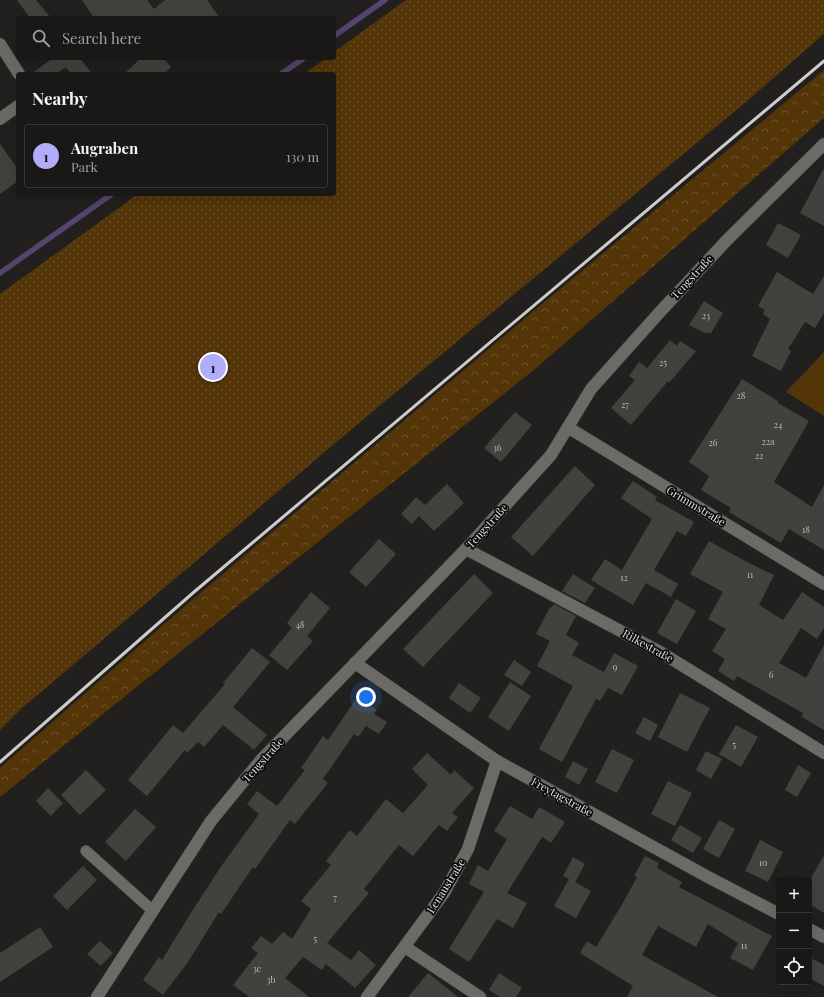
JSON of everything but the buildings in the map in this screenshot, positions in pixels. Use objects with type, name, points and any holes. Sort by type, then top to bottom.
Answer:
[{"type":"street","points":[[0,44],[18,72]]},
{"type":"street","points":[[0,119],[16,107]]},
{"type":"street","name":"Tengstraße","points":[[97,997],[210,821],[261,760],[466,549],[551,456],[591,389],[727,240],[824,144]]},
{"type":"street","name":"Grimmstraße","points":[[568,428],[824,584]]},
{"type":"street","name":"Rilkestraße","points":[[466,549],[662,653],[824,752]]},
{"type":"street","name":"Freytagstraße","points":[[355,663],[497,761],[708,878],[777,913]]},
{"type":"street","name":"Lenaustraße","points":[[367,997],[444,893],[468,849],[497,761]]},
{"type":"street","points":[[812,931],[824,937]]},
{"type":"street","points":[[405,947],[480,997]]},
{"type":"lane","points":[[86,851],[153,911]]},
{"type":"green space","points":[[406,0],[824,0],[824,34],[746,102],[365,418],[22,708],[0,730],[0,294],[135,196],[336,196],[336,72],[307,72],[323,60],[336,60],[336,51]]},
{"type":"green space","points":[[824,70],[824,118],[535,369],[0,797],[0,768],[185,606],[536,309]]},
{"type":"green space","points":[[824,352],[824,416],[786,392]]},
{"type":"waterway","points":[[336,35],[385,0]]},
{"type":"waterway","points":[[284,72],[301,60]]},
{"type":"waterway","points":[[0,273],[109,196]]},
{"type":"railway","points":[[0,762],[194,592],[824,61]]},
{"type":"place","name":"Augraben","points":[[213,367]]}]
